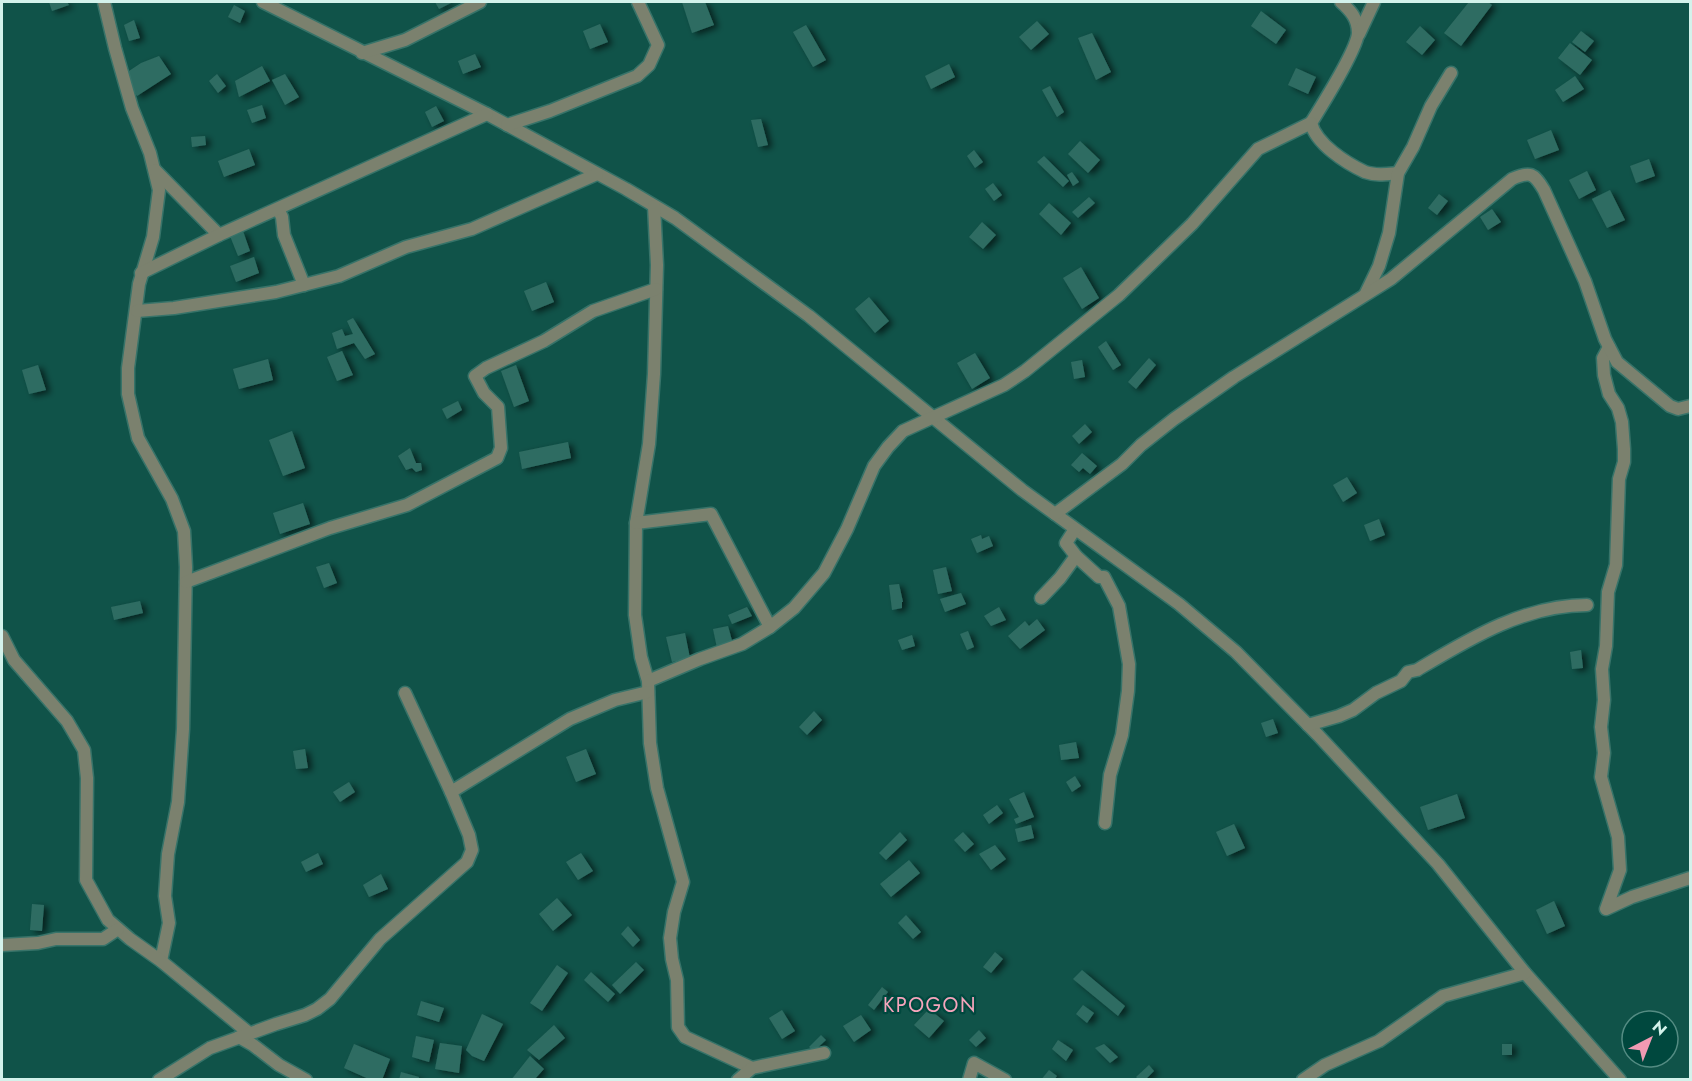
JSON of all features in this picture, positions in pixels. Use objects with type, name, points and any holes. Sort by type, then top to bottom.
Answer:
[{"type":"street","points":[[104,2],[132,108],[155,170],[159,190],[157,217],[150,251],[141,273],[128,368],[130,404],[138,438],[172,499],[184,531],[186,582],[183,729],[178,802],[168,854],[165,896],[169,924],[162,961]]},
{"type":"street","points":[[263,2],[487,114],[654,206],[710,242],[809,316],[1022,490],[1179,604],[1236,652],[1438,864],[1525,973],[1620,1080]]},
{"type":"street","points":[[362,53],[405,40],[480,2]]},
{"type":"street","points":[[507,125],[627,81],[637,76],[649,65],[658,45],[638,2]]},
{"type":"street","points":[[1341,2],[1355,16],[1358,35]]},
{"type":"street","points":[[451,792],[570,719],[648,686],[700,658],[742,644],[770,627],[794,608],[824,573],[847,529],[874,466],[903,431],[1004,385],[1025,371],[1119,295],[1192,224],[1258,149],[1311,123],[1341,72],[1374,2]]},
{"type":"street","points":[[1366,294],[1379,266],[1389,233],[1398,173],[1413,147],[1431,106],[1451,73]]},
{"type":"street","points":[[141,273],[219,235],[487,114]]},
{"type":"street","points":[[1311,123],[1313,134],[1330,151],[1366,172],[1382,175],[1398,173]]},
{"type":"street","points":[[155,170],[219,235]]},
{"type":"street","points":[[137,311],[174,308],[276,292],[339,276],[406,247],[472,230],[597,174]]},
{"type":"street","points":[[1055,514],[1122,464],[1174,419],[1234,377],[1390,279],[1512,179],[1522,175],[1530,174],[1538,179],[1544,190],[1585,281],[1609,347],[1617,362],[1670,406],[1678,409],[1690,406]]},
{"type":"street","points":[[654,206],[656,289],[649,444],[636,523],[635,615],[648,686],[650,743],[657,788],[682,882],[670,939],[677,980],[678,1027],[685,1037],[752,1068]]},
{"type":"street","points":[[278,210],[282,217],[284,235],[304,285]]},
{"type":"street","points":[[186,582],[330,528],[407,505],[497,458],[501,448],[498,407],[484,393],[476,376],[486,368],[544,341],[593,311],[656,289]]},
{"type":"street","points":[[1609,347],[1603,358],[1604,375],[1609,393],[1618,408],[1624,462],[1619,479],[1616,565],[1608,592],[1606,646],[1602,669],[1604,700],[1601,727],[1604,753],[1601,777],[1618,837],[1620,870],[1606,909],[1632,897],[1690,878]]},
{"type":"street","points":[[636,523],[711,514],[770,627]]},
{"type":"street","points":[[1075,529],[1066,543],[1099,578],[1104,577],[1119,606],[1129,664],[1128,692],[1116,758],[1110,775],[1105,822]]},
{"type":"street","points":[[1041,598],[1076,556]]},
{"type":"street","points":[[1308,725],[1353,710],[1376,693],[1401,681],[1408,672],[1417,670],[1470,639],[1504,623],[1554,608],[1587,605]]},
{"type":"street","points":[[2,636],[14,660],[68,721],[84,750],[87,778],[86,880],[108,920],[162,961],[253,1045],[279,1065],[306,1080]]},
{"type":"street","points":[[159,1080],[210,1048],[305,1016],[318,1009],[330,999],[388,932],[467,862],[472,850],[469,835],[405,693]]},
{"type":"street","points":[[2,945],[38,943],[56,939],[103,939],[118,929]]},
{"type":"street","points":[[1303,1080],[1325,1065],[1379,1041],[1443,996],[1525,973]]},
{"type":"street","points":[[738,1080],[752,1068],[824,1053]]},
{"type":"street","points":[[969,1080],[974,1063],[1005,1080]]},
{"type":"building","points":[[49,2],[67,2],[69,5],[52,11]]},
{"type":"building","points":[[435,2],[453,2],[439,9]]},
{"type":"building","points":[[682,2],[705,2],[714,25],[692,33]]},
{"type":"building","points":[[1469,2],[1488,2],[1492,5],[1461,46],[1444,33]]},
{"type":"building","points":[[234,5],[245,11],[240,23],[228,17]]},
{"type":"building","points":[[1261,11],[1286,30],[1276,44],[1251,26]]},
{"type":"building","points":[[134,20],[140,38],[129,41],[124,25]]},
{"type":"building","points":[[1037,21],[1049,34],[1031,50],[1019,37]]},
{"type":"building","points":[[600,24],[608,42],[590,49],[583,31]]},
{"type":"building","points":[[806,25],[826,60],[813,67],[793,32]]},
{"type":"building","points":[[1420,26],[1435,40],[1422,55],[1406,42]]},
{"type":"building","points":[[1581,31],[1594,41],[1585,52],[1572,42]]},
{"type":"building","points":[[1092,33],[1111,72],[1096,80],[1078,38]]},
{"type":"building","points":[[1570,43],[1592,60],[1580,75],[1558,58]]},
{"type":"building","points":[[475,54],[481,67],[463,74],[458,61]]},
{"type":"building","points":[[159,56],[171,74],[137,96],[123,75],[141,63]]},
{"type":"building","points":[[949,64],[955,77],[931,89],[925,76]]},
{"type":"building","points":[[262,66],[270,81],[239,97],[235,81]]},
{"type":"building","points":[[1296,68],[1316,77],[1308,94],[1288,85]]},
{"type":"building","points":[[217,74],[226,86],[218,93],[209,81]]},
{"type":"building","points":[[285,74],[299,97],[285,105],[272,80]]},
{"type":"building","points":[[1575,76],[1584,89],[1563,102],[1555,90]]},
{"type":"building","points":[[1050,86],[1064,112],[1057,117],[1042,90]]},
{"type":"building","points":[[262,105],[266,118],[252,123],[247,110]]},
{"type":"building","points":[[436,106],[444,121],[432,127],[425,112]]},
{"type":"building","points":[[761,119],[768,145],[758,147],[751,120]]},
{"type":"building","points":[[1551,130],[1559,150],[1535,159],[1527,140]]},
{"type":"building","points":[[205,136],[206,145],[192,147],[191,137]]},
{"type":"building","points":[[1080,141],[1100,160],[1088,173],[1068,154]]},
{"type":"building","points":[[249,149],[255,165],[224,177],[218,161]]},
{"type":"building","points":[[974,150],[983,162],[975,168],[967,156]]},
{"type":"building","points":[[1044,156],[1069,181],[1063,187],[1037,162]]},
{"type":"building","points":[[1649,159],[1655,176],[1636,183],[1630,166]]},
{"type":"building","points":[[1587,171],[1596,190],[1579,199],[1569,180]]},
{"type":"building","points":[[1072,172],[1079,182],[1073,186],[1067,175]]},
{"type":"building","points":[[993,183],[1002,195],[994,201],[985,189]]},
{"type":"building","points":[[1610,190],[1625,220],[1607,228],[1592,199]]},
{"type":"building","points":[[1439,194],[1448,201],[1437,215],[1428,208]]},
{"type":"building","points":[[1089,197],[1095,203],[1078,218],[1072,212]]},
{"type":"building","points":[[1049,203],[1071,223],[1061,235],[1039,214]]},
{"type":"building","points":[[1492,209],[1501,222],[1488,230],[1480,217]]},
{"type":"building","points":[[982,222],[996,235],[983,249],[969,237]]},
{"type":"building","points":[[243,231],[250,251],[238,256],[230,236]]},
{"type":"building","points":[[254,257],[259,273],[236,282],[230,266]]},
{"type":"building","points":[[1081,267],[1099,298],[1082,309],[1063,278]]},
{"type":"building","points":[[546,282],[554,302],[532,311],[524,291]]},
{"type":"building","points":[[869,297],[889,321],[875,333],[855,309]]},
{"type":"building","points":[[353,318],[375,354],[365,359],[354,343],[337,349],[332,333],[342,329],[345,336],[353,334],[347,321]]},
{"type":"building","points":[[1106,341],[1121,365],[1113,370],[1098,347]]},
{"type":"building","points":[[342,351],[353,375],[337,381],[327,357]]},
{"type":"building","points":[[975,353],[990,378],[972,389],[957,363]]},
{"type":"building","points":[[1149,358],[1156,365],[1136,389],[1128,382]]},
{"type":"building","points":[[268,359],[273,380],[239,389],[233,369]]},
{"type":"building","points":[[1082,360],[1085,377],[1074,379],[1071,362]]},
{"type":"building","points":[[38,365],[46,390],[29,394],[22,370]]},
{"type":"building","points":[[516,365],[529,401],[514,407],[501,371]]},
{"type":"building","points":[[458,401],[462,410],[447,419],[442,409]]},
{"type":"building","points":[[1085,424],[1092,432],[1079,444],[1072,436]]},
{"type":"building","points":[[292,431],[305,468],[283,476],[269,440]]},
{"type":"building","points":[[568,442],[571,458],[522,469],[519,452]]},
{"type":"building","points":[[410,448],[416,463],[421,463],[422,470],[416,472],[412,468],[406,470],[398,456]]},
{"type":"building","points":[[1082,453],[1097,466],[1090,474],[1083,468],[1079,472],[1071,465]]},
{"type":"building","points":[[1347,477],[1357,493],[1343,502],[1333,485]]},
{"type":"building","points":[[303,503],[310,524],[280,534],[273,513]]},
{"type":"building","points":[[1379,519],[1385,535],[1370,541],[1364,525]]},
{"type":"building","points":[[981,535],[982,539],[989,536],[993,546],[977,553],[971,539]]},
{"type":"building","points":[[329,563],[337,583],[324,588],[316,567]]},
{"type":"building","points":[[946,567],[952,591],[938,594],[933,570]]},
{"type":"building","points":[[899,584],[902,608],[892,610],[889,585]]},
{"type":"building","points":[[961,593],[966,604],[945,612],[940,599]]},
{"type":"building","points":[[140,601],[143,613],[114,620],[111,607]]},
{"type":"building","points":[[747,607],[752,616],[732,624],[728,615]]},
{"type":"building","points":[[999,607],[1006,620],[991,626],[984,616]]},
{"type":"building","points":[[1037,619],[1045,630],[1020,649],[1008,636],[1025,621],[1029,626]]},
{"type":"building","points":[[728,626],[733,644],[717,648],[713,629]]},
{"type":"building","points":[[968,631],[974,647],[967,650],[960,634]]},
{"type":"building","points":[[685,633],[690,658],[672,662],[666,637]]},
{"type":"building","points":[[912,635],[915,646],[902,650],[898,640]]},
{"type":"building","points":[[1581,650],[1583,668],[1572,669],[1570,652]]},
{"type":"building","points":[[814,711],[822,720],[807,735],[799,727]]},
{"type":"building","points":[[1273,719],[1278,733],[1266,737],[1261,723]]},
{"type":"building","points":[[1076,742],[1079,758],[1061,760],[1059,745]]},
{"type":"building","points":[[305,749],[308,768],[296,769],[293,751]]},
{"type":"building","points":[[586,749],[596,774],[576,782],[566,757]]},
{"type":"building","points":[[1075,776],[1081,786],[1072,792],[1066,782]]},
{"type":"building","points":[[349,782],[355,792],[340,802],[333,792]]},
{"type":"building","points":[[1024,792],[1034,817],[1016,824],[1014,819],[1019,817],[1009,799]]},
{"type":"building","points":[[1457,794],[1465,818],[1428,830],[1420,807]]},
{"type":"building","points":[[997,805],[1003,813],[989,824],[983,815]]},
{"type":"building","points":[[1234,824],[1245,848],[1227,856],[1216,832]]},
{"type":"building","points":[[1031,825],[1034,838],[1018,842],[1015,829]]},
{"type":"building","points":[[900,832],[907,840],[886,860],[879,853]]},
{"type":"building","points":[[963,832],[974,844],[965,852],[954,840]]},
{"type":"building","points":[[995,845],[1006,859],[991,870],[979,854]]},
{"type":"building","points":[[318,853],[323,864],[306,872],[301,862]]},
{"type":"building","points":[[581,853],[593,871],[578,880],[566,862]]},
{"type":"building","points":[[909,860],[920,873],[891,897],[880,884]]},
{"type":"building","points":[[381,874],[388,889],[369,897],[363,885]]},
{"type":"building","points":[[557,898],[572,915],[553,931],[539,914]]},
{"type":"building","points":[[1554,901],[1565,926],[1547,934],[1536,910]]},
{"type":"building","points":[[32,904],[44,905],[42,931],[30,930]]},
{"type":"building","points":[[906,915],[921,932],[913,939],[898,923]]},
{"type":"building","points":[[628,926],[640,940],[633,947],[621,934]]},
{"type":"building","points":[[995,952],[1003,959],[991,973],[983,967]]},
{"type":"building","points":[[636,962],[644,970],[620,994],[612,985]]},
{"type":"building","points":[[557,965],[568,973],[542,1011],[530,1003]]},
{"type":"building","points":[[1082,970],[1125,1006],[1118,1016],[1073,979]]},
{"type":"building","points":[[591,972],[615,994],[608,1002],[584,980]]},
{"type":"building","points":[[882,987],[888,992],[874,1010],[868,1005]]},
{"type":"building","points":[[421,1001],[444,1008],[439,1022],[417,1015]]},
{"type":"building","points":[[1083,1005],[1094,1013],[1087,1023],[1076,1014]]},
{"type":"building","points":[[929,1009],[944,1021],[929,1038],[914,1025]]},
{"type":"building","points":[[782,1010],[795,1031],[782,1039],[769,1018]]},
{"type":"building","points":[[482,1014],[503,1024],[484,1061],[472,1056],[466,1050]]},
{"type":"building","points":[[861,1015],[871,1030],[854,1042],[843,1026]]},
{"type":"building","points":[[554,1025],[565,1038],[539,1060],[527,1050]]},
{"type":"building","points":[[979,1030],[986,1038],[976,1047],[969,1040]]},
{"type":"building","points":[[821,1035],[826,1040],[814,1051],[809,1047]]},
{"type":"building","points":[[416,1036],[434,1040],[429,1062],[412,1057]]},
{"type":"building","points":[[1058,1040],[1073,1050],[1066,1061],[1052,1049]]},
{"type":"building","points":[[440,1043],[462,1046],[459,1073],[435,1069]]},
{"type":"building","points":[[354,1044],[390,1059],[382,1080],[371,1080],[344,1068]]},
{"type":"building","points":[[1104,1044],[1118,1057],[1110,1063],[1095,1048]]},
{"type":"building","points":[[1502,1044],[1512,1044],[1512,1055],[1502,1055]]},
{"type":"building","points":[[530,1056],[544,1069],[534,1080],[511,1080]]},
{"type":"building","points":[[1149,1065],[1154,1071],[1145,1080],[1139,1080],[1136,1077]]},
{"type":"building","points":[[1049,1070],[1057,1076],[1054,1080],[1041,1080]]},
{"type":"building","points":[[401,1072],[419,1077],[418,1080],[399,1080]]},
{"type":"district","name":"KPOGON","points":[[930,1005]]}]
